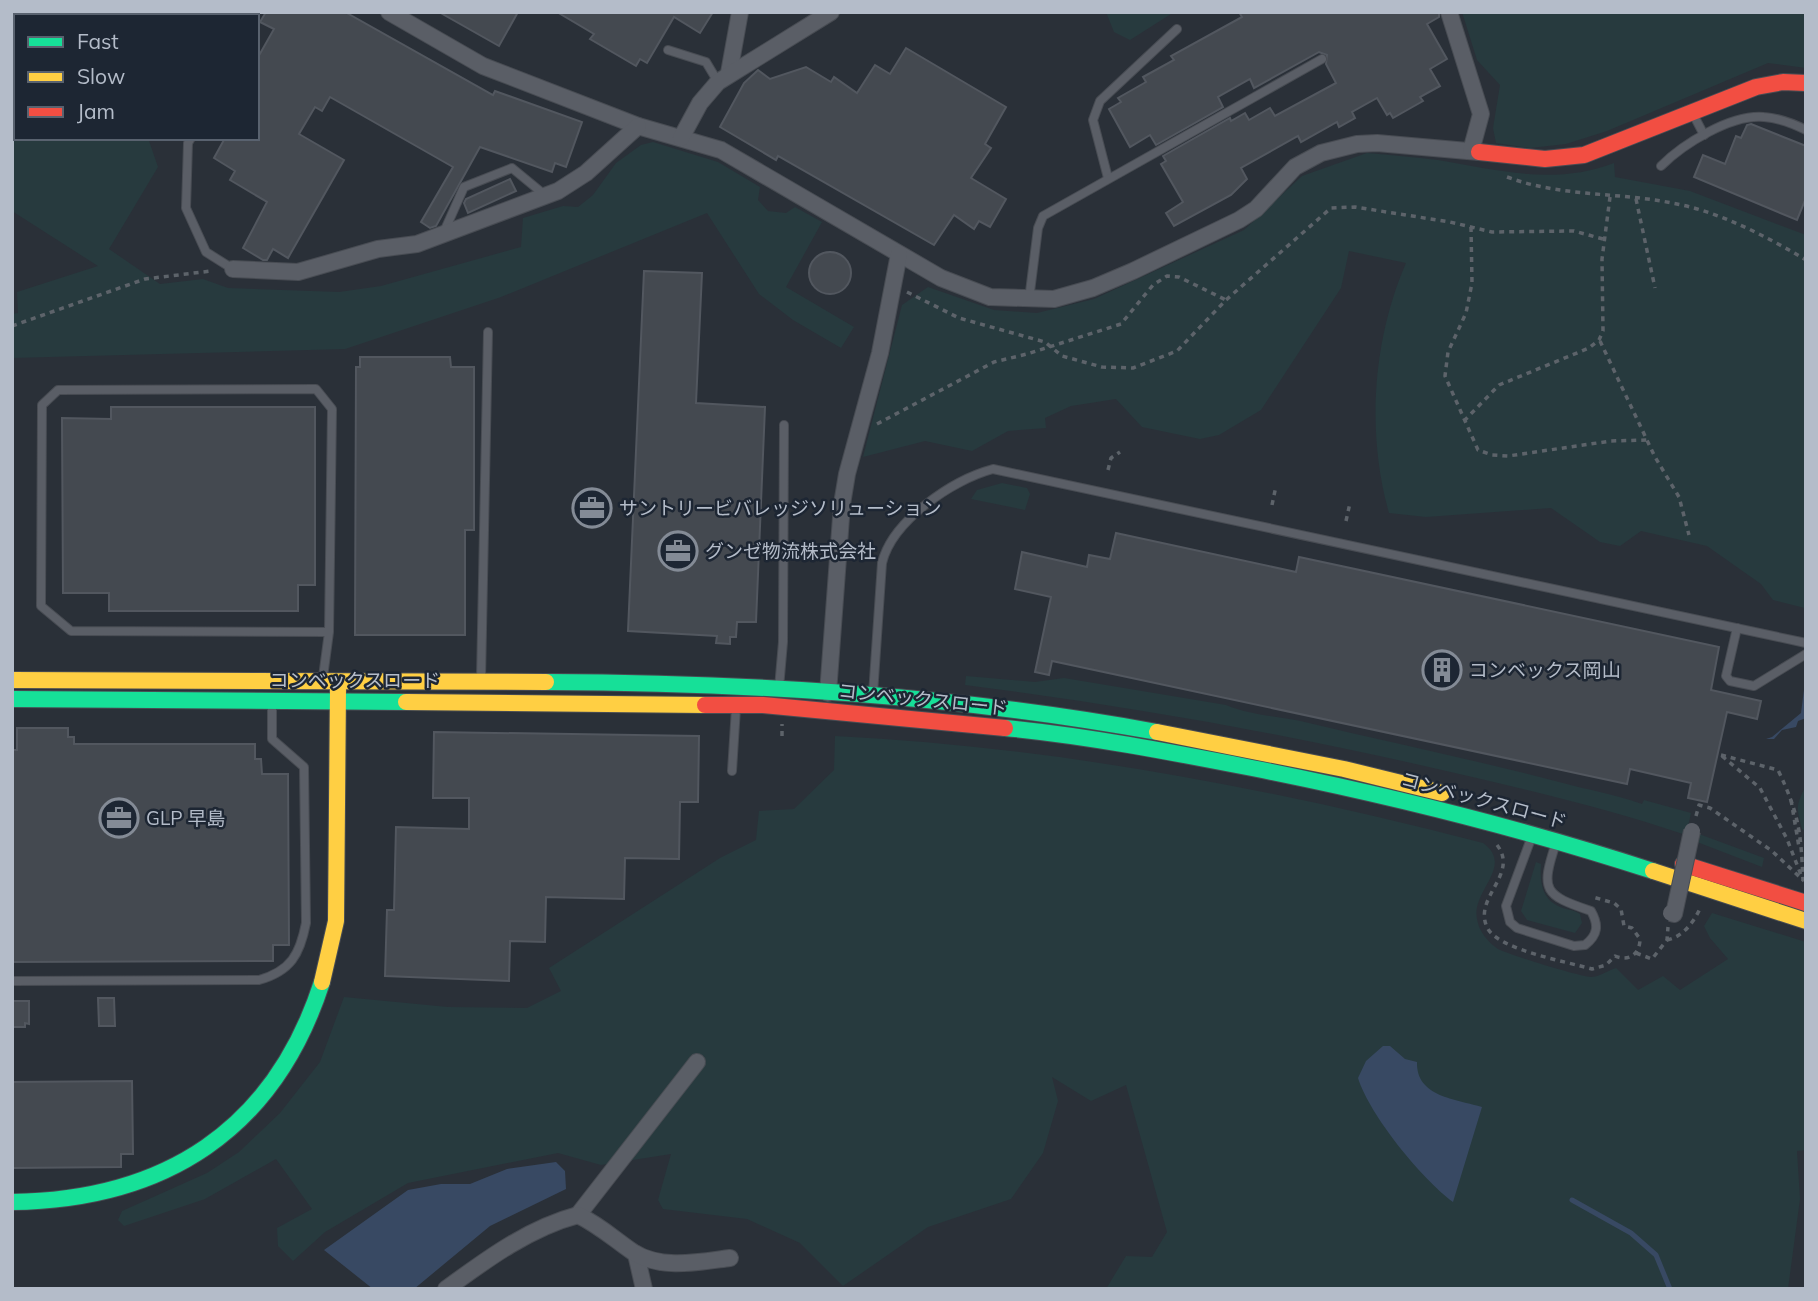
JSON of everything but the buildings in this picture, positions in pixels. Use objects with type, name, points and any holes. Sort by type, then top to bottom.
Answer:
[{"type":"street","points":[[389,12],[483,66],[638,126],[721,150],[899,254],[970,291],[990,297],[1029,300],[1054,299],[1093,288],[1239,220],[1256,209],[1295,167],[1321,153],[1357,144],[1377,143],[1533,159],[1584,155],[1771,83],[1806,83]]},
{"type":"street","points":[[724,77],[740,12]]},
{"type":"street","points":[[681,138],[700,103],[724,77],[831,12]]},
{"type":"street","points":[[1449,12],[1481,114],[1475,151]]},
{"type":"street","points":[[233,269],[272,273],[315,270],[360,254],[417,244],[546,196],[586,173],[638,126]]},
{"type":"street","points":[[828,693],[842,504],[880,353],[899,254]]},
{"type":"street","name":"コンベックスロード","points":[[12,680],[643,683],[737,696]]},
{"type":"street","points":[[12,1202],[48,1202],[101,1194],[144,1182],[175,1167],[238,1121],[282,1069],[302,1038],[318,1003],[331,958],[337,897],[338,701],[330,683]]},
{"type":"street","name":"コンベックスロード","points":[[778,698],[828,693],[1018,712],[1145,729],[1375,776],[1570,829],[1806,903]]},
{"type":"street","name":"コンベックスロード","points":[[12,699],[481,702],[737,696],[778,698],[1142,746],[1368,791],[1557,840],[1806,921]]},
{"type":"street","points":[[1672,922],[1692,831]]},
{"type":"street","points":[[446,1289],[495,1253],[532,1233],[578,1215],[697,1062]]},
{"type":"street","points":[[578,1215],[595,1223],[636,1254],[680,1264],[730,1258]]},
{"type":"street","points":[[636,1254],[644,1289]]},
{"type":"lane","points":[[1108,177],[1093,120],[1100,101],[1177,30]]},
{"type":"lane","points":[[668,50],[706,62],[724,77]]},
{"type":"lane","points":[[1029,300],[1038,228],[1043,216],[1108,177],[1322,59]]},
{"type":"lane","points":[[1692,112],[1704,135]]},
{"type":"lane","points":[[1661,166],[1680,147],[1745,118],[1761,116],[1784,120],[1806,130]]},
{"type":"lane","points":[[190,140],[186,208],[206,252],[233,269]]},
{"type":"lane","points":[[443,234],[464,187],[512,168],[546,196]]},
{"type":"lane","points":[[481,702],[488,332]]},
{"type":"lane","points":[[320,701],[330,683],[332,409],[316,389],[58,390],[42,405],[40,607],[71,631],[329,632]]},
{"type":"lane","points":[[778,698],[783,642],[784,425]]},
{"type":"lane","points":[[873,698],[881,564],[885,548],[907,519],[969,477],[993,469],[1806,643]]},
{"type":"lane","points":[[1737,628],[1726,676],[1730,681],[1754,686],[1806,654]]},
{"type":"lane","points":[[12,981],[259,980],[277,975],[292,963],[302,947],[306,923],[304,768],[272,739],[273,682]]},
{"type":"lane","points":[[733,771],[737,696]]},
{"type":"lane","points":[[1533,834],[1506,906],[1507,914],[1517,928],[1574,946],[1585,945],[1593,939],[1597,920],[1591,911],[1558,900],[1548,888],[1546,871],[1557,840]]},
{"type":"path","points":[[1504,176],[1569,193],[1636,199],[1698,209],[1751,231],[1806,260]]},
{"type":"path","points":[[1610,197],[1604,239],[1604,324],[1600,340],[1647,440],[1682,505],[1689,535]]},
{"type":"path","points":[[1636,199],[1656,288]]},
{"type":"path","points":[[893,285],[959,318],[1049,346],[1062,356],[1102,367],[1133,368],[1177,351],[1226,300],[1331,208],[1355,207],[1492,232],[1574,231],[1604,239]]},
{"type":"path","points":[[1471,227],[1474,260],[1471,291],[1445,368],[1447,382],[1478,450],[1492,456],[1611,441],[1647,440]]},
{"type":"path","points":[[12,326],[51,315],[145,278],[233,269]]},
{"type":"path","points":[[862,423],[873,425],[887,421],[994,362],[1121,324],[1153,285],[1167,276],[1179,277],[1226,300]]},
{"type":"path","points":[[1464,421],[1499,385],[1589,348],[1600,340]]},
{"type":"path","points":[[1108,470],[1111,458],[1120,452]]},
{"type":"path","points":[[1272,505],[1276,486]]},
{"type":"path","points":[[1346,521],[1350,503]]},
{"type":"path","points":[[782,724],[782,736]]},
{"type":"path","points":[[1721,755],[1778,770],[1792,799],[1804,881],[1787,839],[1760,788],[1721,755]]},
{"type":"path","points":[[1697,812],[1699,804],[1710,808],[1772,851],[1804,881]]},
{"type":"path","points":[[1590,897],[1614,903],[1621,909],[1624,926],[1632,928],[1640,939],[1636,953],[1626,959],[1613,958]]},
{"type":"path","points":[[1667,940],[1677,938],[1684,931],[1697,916],[1703,901]]},
{"type":"path","points":[[1636,953],[1652,959],[1667,940],[1672,922]]},
{"type":"green space","points":[[12,12],[245,12],[14,14],[14,140],[149,140],[158,167],[109,249],[160,284],[203,279],[228,288],[339,292],[381,286],[521,247],[523,218],[563,206],[578,207],[593,195],[616,163],[641,145],[653,142],[718,162],[760,187],[758,200],[768,211],[786,213],[795,207],[822,222],[786,287],[854,327],[841,348],[793,320],[759,294],[707,213],[501,297],[345,349],[12,358],[12,314],[18,313],[17,292],[98,266],[12,211]]},
{"type":"green space","points":[[1106,12],[1174,12],[1130,40],[1114,32]]},
{"type":"green space","points":[[1462,12],[1806,12],[1806,68],[1768,63],[1607,131],[1566,144],[1530,148],[1496,143],[1493,128],[1500,85],[1477,60]]},
{"type":"green space","points":[[1367,153],[1548,175],[1592,170],[1614,163],[1615,177],[1690,191],[1806,235],[1805,608],[1773,600],[1761,584],[1707,546],[1641,531],[1620,546],[1600,542],[1551,508],[1426,517],[1389,513],[1377,450],[1376,386],[1386,323],[1406,263],[1349,251],[1341,288],[1261,410],[1219,435],[1200,439],[1142,427],[1116,399],[1071,406],[1045,418],[1046,428],[1008,431],[972,451],[925,441],[863,457],[902,305],[928,287],[994,310],[1037,313],[1094,299],[1244,230],[1302,176]]},
{"type":"green space","points":[[1002,483],[1027,488],[1030,494],[1025,510],[971,499],[977,490]]},
{"type":"green space","points":[[966,676],[1035,682],[1064,678],[1226,705],[1497,766],[1642,804],[1644,800],[1691,813],[1686,835],[1571,801],[1394,759],[1211,723],[965,685]]},
{"type":"green space","points":[[835,736],[999,750],[1162,773],[1323,805],[1483,843],[1492,852],[1495,861],[1494,870],[1480,899],[1477,919],[1482,932],[1491,943],[1498,949],[1515,955],[1585,976],[1594,977],[1616,968],[1638,990],[1663,976],[1680,990],[1728,959],[1710,938],[1704,926],[1712,913],[1806,942],[1806,1150],[1797,1151],[1800,1199],[1788,1289],[1106,1289],[1126,1256],[1152,1257],[1167,1232],[1126,1085],[1091,1101],[1052,1077],[1058,1101],[1043,1153],[1011,1199],[928,1227],[843,1286],[800,1243],[747,1219],[663,1209],[658,1200],[671,1154],[601,1165],[558,1153],[408,1183],[325,1232],[293,1261],[278,1246],[277,1228],[312,1209],[276,1159],[205,1199],[124,1226],[118,1220],[122,1211],[207,1173],[239,1152],[280,1113],[320,1062],[344,997],[448,1007],[527,1008],[561,991],[549,968],[720,858],[756,840],[759,811],[794,809],[834,770]]},
{"type":"green space","points":[[1806,785],[1806,832],[1802,829],[1798,810]]},
{"type":"green space","points":[[1699,834],[1764,858],[1762,867],[1697,842]]},
{"type":"green space","points":[[1536,862],[1541,864],[1541,882],[1552,903],[1580,914],[1582,923],[1575,933],[1527,920],[1521,911]]},
{"type":"water","points":[[1806,674],[1806,718],[1798,721],[1796,727],[1782,730],[1774,739],[1766,739],[1801,713]]},
{"type":"water","points":[[1383,1046],[1390,1046],[1405,1059],[1417,1062],[1418,1074],[1430,1090],[1482,1107],[1453,1202],[1398,1146],[1364,1093],[1358,1078],[1366,1061]]},
{"type":"water","points":[[556,1162],[565,1171],[566,1189],[490,1226],[414,1289],[373,1289],[324,1250],[408,1190],[441,1184],[470,1184],[507,1169]]},
{"type":"waterway","points":[[1572,1200],[1631,1233],[1656,1255],[1670,1289]]},
{"type":"traffic: fast","points":[[546,682],[699,685],[929,700],[1081,719],[1157,732]]},
{"type":"traffic: fast","points":[[12,699],[406,702]]},
{"type":"traffic: fast","points":[[1005,728],[1160,750],[1353,789],[1504,827],[1653,871]]},
{"type":"traffic: fast","points":[[12,1202],[67,1198],[118,1188],[164,1171],[206,1147],[243,1117],[275,1079],[301,1034],[322,982]]},
{"type":"traffic: slow","points":[[12,680],[546,682]]},
{"type":"traffic: slow","points":[[322,982],[336,921],[338,688]]},
{"type":"traffic: slow","points":[[406,702],[705,705]]},
{"type":"traffic: slow","points":[[1157,732],[1344,769],[1442,793]]},
{"type":"traffic: slow","points":[[1653,871],[1806,921]]},
{"type":"traffic: jam","points":[[1479,152],[1545,159],[1584,155],[1756,87],[1783,82],[1806,83]]},
{"type":"traffic: jam","points":[[705,705],[763,705],[1005,728]]},
{"type":"traffic: jam","points":[[1683,864],[1806,903]]},
{"type":"place","name":"サントリービバレッジソリューション","points":[[592,508]]},
{"type":"place","name":"グンゼ物流株式会社","points":[[678,551]]},
{"type":"place","name":"コンベックス岡山","points":[[1442,670]]},
{"type":"place","name":"GLP 早島","points":[[119,818]]}]
